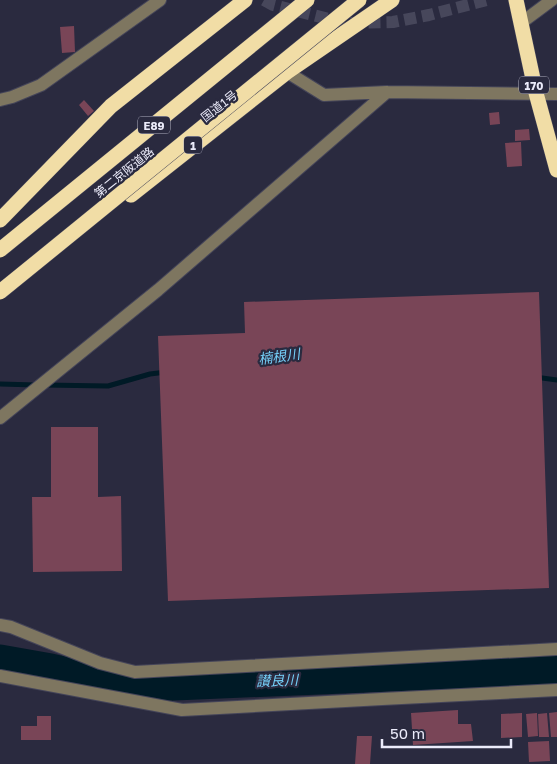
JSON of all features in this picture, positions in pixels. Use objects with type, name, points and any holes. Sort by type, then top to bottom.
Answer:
[{"type":"highway","points":[[0,220],[111,106],[245,0]]},
{"type":"highway","name":"第二京阪道路","points":[[0,250],[307,0]]},
{"type":"highway","name":"第二京阪道路","points":[[0,292],[359,0]]},
{"type":"highway","name":"国道1号","points":[[0,298],[287,72],[392,0]]},
{"type":"highway","name":"170","points":[[516,0],[536,93],[557,170]]},
{"type":"street","points":[[0,100],[41,86],[160,0]]},
{"type":"street","points":[[521,23],[552,0]]},
{"type":"street","points":[[287,72],[324,95],[387,92],[557,94]]},
{"type":"street","points":[[0,418],[158,290],[387,92]]},
{"type":"street","points":[[0,625],[11,627],[100,663],[135,672],[557,649]]},
{"type":"street","points":[[0,676],[182,710],[557,690]]},
{"type":"building","points":[[74,26],[75,52],[62,53],[60,27]]},
{"type":"building","points":[[84,100],[94,111],[88,116],[79,105]]},
{"type":"building","points":[[499,112],[500,124],[490,125],[489,113]]},
{"type":"building","points":[[529,129],[530,140],[515,141],[515,130]]},
{"type":"building","points":[[521,142],[522,166],[507,167],[505,143]]},
{"type":"building","points":[[539,292],[549,588],[168,601],[158,336],[245,333],[244,302]]},
{"type":"building","points":[[51,427],[98,427],[98,497],[121,496],[122,571],[33,572],[32,497],[51,497]]},
{"type":"building","points":[[458,710],[458,724],[471,724],[473,741],[413,745],[411,713]]},
{"type":"building","points":[[557,712],[557,737],[551,737],[549,713]]},
{"type":"building","points":[[522,713],[522,737],[501,738],[501,714]]},
{"type":"building","points":[[537,713],[538,736],[528,737],[526,714]]},
{"type":"building","points":[[547,713],[549,737],[539,737],[538,714]]},
{"type":"building","points":[[37,716],[51,716],[51,740],[21,740],[21,726],[37,726]]},
{"type":"building","points":[[357,736],[372,736],[370,764],[355,764]]},
{"type":"building","points":[[549,741],[550,761],[529,762],[528,742]]},
{"type":"waterway","name":"楠根川","points":[[44,385],[108,386],[150,374],[166,372]]},
{"type":"waterway","name":"楠根川","points":[[535,377],[557,380]]},
{"type":"waterway","name":"楠根川","points":[[0,384],[36,385]]},
{"type":"waterway","name":"讃良川","points":[[0,660],[51,669],[116,684],[151,686],[557,669]]},
{"type":"tunnel","points":[[264,0],[273,5],[345,23],[393,22],[487,0]]}]
